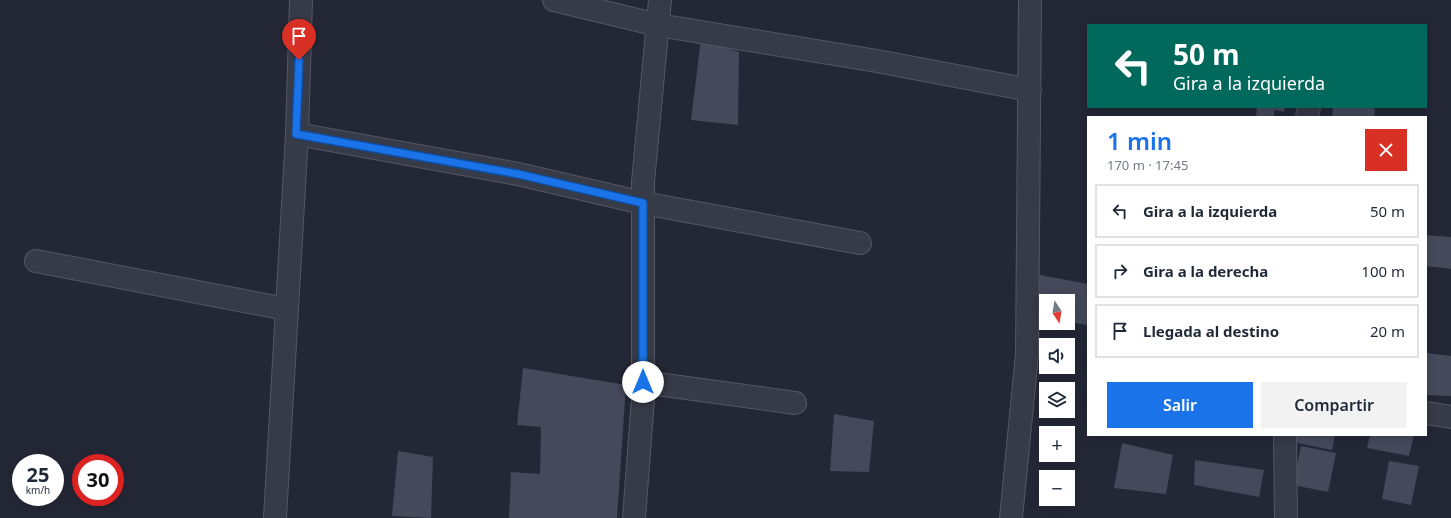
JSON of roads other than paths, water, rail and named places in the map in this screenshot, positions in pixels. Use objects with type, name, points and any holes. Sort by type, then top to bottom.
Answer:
[{"type":"street","points":[[275,518],[296,134],[301,0]]},
{"type":"street","points":[[554,0],[658,25],[877,61],[1030,90]]},
{"type":"street","points":[[634,518],[643,399],[643,182],[660,0]]},
{"type":"street","points":[[1011,518],[1027,354],[1030,0]]},
{"type":"street","points":[[296,134],[518,174],[643,203],[860,243]]},
{"type":"street","points":[[36,261],[286,309]]},
{"type":"street","points":[[643,382],[796,403]]},
{"type":"street","points":[[1427,414],[1451,417]]},
{"type":"street","points":[[1286,436],[1286,518]]}]
